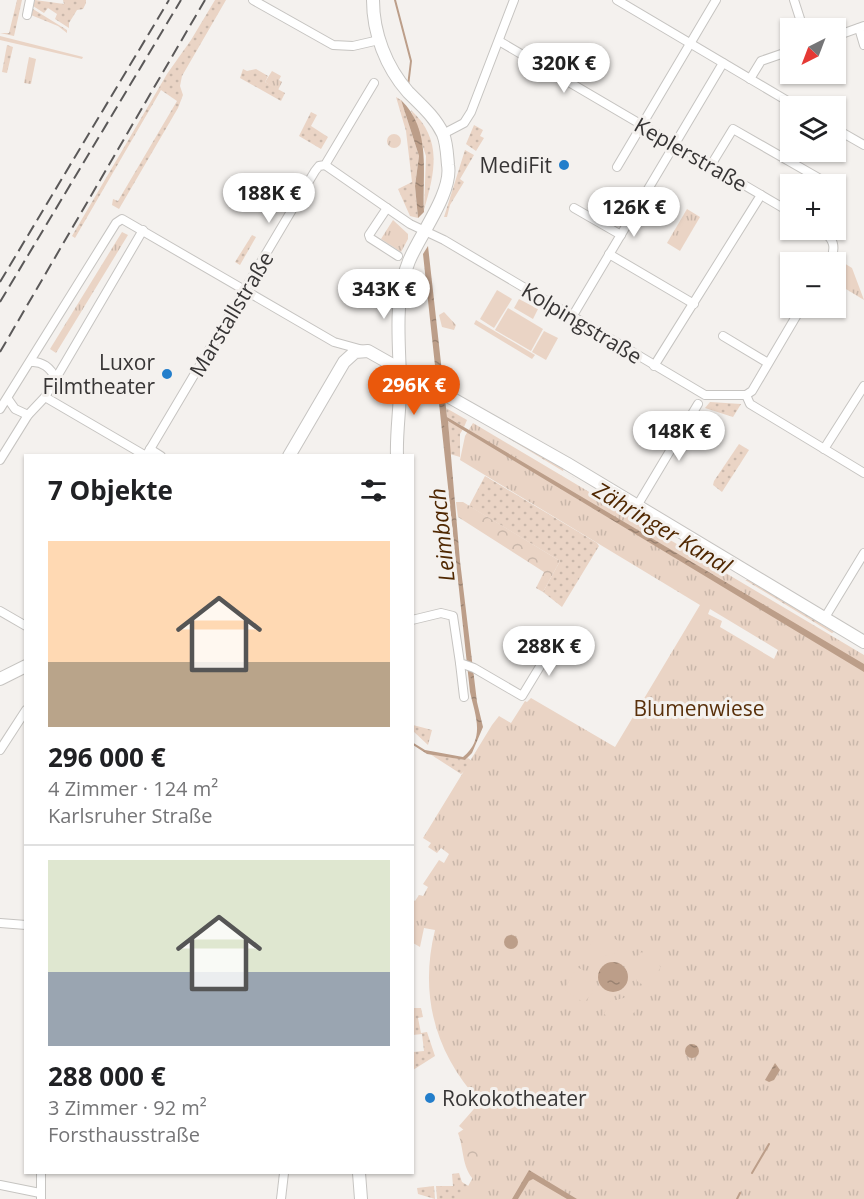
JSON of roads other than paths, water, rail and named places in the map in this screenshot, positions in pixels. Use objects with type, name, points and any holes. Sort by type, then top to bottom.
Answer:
[{"type":"main road","points":[[373,0],[373,20],[379,40],[403,85],[434,118],[443,134],[449,167],[440,198],[405,272],[398,341],[397,454]]},
{"type":"main road","points":[[290,454],[344,362],[351,354],[386,351],[398,341]]},
{"type":"main road","points":[[369,352],[637,506],[864,642]]},
{"type":"main road","points":[[399,399],[423,381]]},
{"type":"main road","points":[[0,679],[24,667]]},
{"type":"main road","points":[[358,1174],[361,1199]]},
{"type":"street","points":[[27,15],[30,0]]},
{"type":"street","points":[[253,0],[333,45],[353,46],[379,40]]},
{"type":"street","points":[[443,134],[466,120],[514,0]]},
{"type":"street","points":[[616,0],[780,97]]},
{"type":"street","points":[[617,167],[716,0]]},
{"type":"street","points":[[794,0],[799,18]]},
{"type":"street","points":[[846,32],[861,27],[864,45]]},
{"type":"street","name":"Keplerstraße","points":[[499,41],[780,206]]},
{"type":"street","points":[[750,79],[762,61],[780,55]]},
{"type":"street","points":[[572,317],[723,63]]},
{"type":"street","name":"Marstallstraße","points":[[147,454],[315,171],[319,166],[325,165],[374,82]]},
{"type":"street","points":[[711,165],[733,129],[812,174]]},
{"type":"street","points":[[846,135],[864,145]]},
{"type":"street","name":"Kolpingstraße","points":[[325,165],[387,208],[705,395],[746,395]]},
{"type":"street","points":[[654,366],[761,195]]},
{"type":"street","points":[[387,208],[369,235],[370,238],[398,256]]},
{"type":"street","points":[[574,208],[621,235]]},
{"type":"street","points":[[0,409],[120,220],[127,220],[334,342],[369,352]]},
{"type":"street","points":[[0,460],[28,415],[45,397],[143,230]]},
{"type":"street","points":[[609,254],[694,304]]},
{"type":"street","points":[[795,318],[752,391],[746,395],[750,404],[864,473]]},
{"type":"street","points":[[723,336],[768,363]]},
{"type":"street","points":[[31,362],[40,363],[49,369],[55,378]]},
{"type":"street","points":[[824,449],[864,386]]},
{"type":"street","points":[[45,397],[147,454]]},
{"type":"street","points":[[8,399],[15,409],[28,415]]},
{"type":"street","points":[[637,506],[698,404]]},
{"type":"street","points":[[824,618],[864,553]]},
{"type":"street","points":[[0,610],[24,625]]},
{"type":"street","points":[[414,620],[441,613],[453,616],[467,665],[464,697]]},
{"type":"street","points":[[467,665],[522,696],[553,645]]},
{"type":"street","points":[[0,750],[24,713]]},
{"type":"street","points":[[0,923],[24,925]]},
{"type":"street","points":[[0,1185],[40,1196],[41,1174]]},
{"type":"street","points":[[281,1199],[284,1174]]},
{"type":"water","points":[[401,100],[411,112],[421,138],[424,167],[424,212],[418,218],[415,186],[419,156]]},
{"type":"water","points":[[428,246],[447,417],[864,664],[864,672],[448,421],[460,561],[477,702],[483,727],[472,753],[465,760],[427,754],[414,746],[414,743],[425,750],[463,757],[470,750],[477,734],[470,692],[423,254]]},
{"type":"water","points":[[511,935],[516,937],[518,942],[516,947],[511,949],[506,947],[504,942],[506,937]]},
{"type":"water","points":[[613,962],[624,966],[628,977],[624,988],[613,992],[602,988],[598,977],[602,966]]},
{"type":"water","points":[[692,1044],[697,1046],[699,1051],[697,1056],[692,1058],[687,1056],[685,1051],[687,1046]]},
{"type":"water","points":[[775,1063],[780,1070],[774,1080],[769,1082],[765,1080]]},
{"type":"water","points":[[529,1170],[577,1199],[567,1199],[533,1179],[529,1181],[518,1199],[512,1199]]},
{"type":"waterway","name":"Leimbach","points":[[395,0],[411,61],[408,86]]},
{"type":"waterway","points":[[752,1173],[769,1144]]},
{"type":"waterway","points":[[737,1199],[740,1193]]},
{"type":"railway","points":[[0,282],[169,0]]},
{"type":"railway","points":[[0,302],[181,0]]},
{"type":"railway","points":[[0,352],[205,0]]},
{"type":"place","name":"MediFit","points":[[564,165]]},
{"type":"place","name":"Luxor Filmtheater","points":[[167,374]]},
{"type":"place","name":"Rokokotheater","points":[[430,1098]]},
{"type":"water label","name":"Zähringer Kanal","points":[[663,527]]},
{"type":"park label","name":"Blumenwiese","points":[[699,708]]}]
